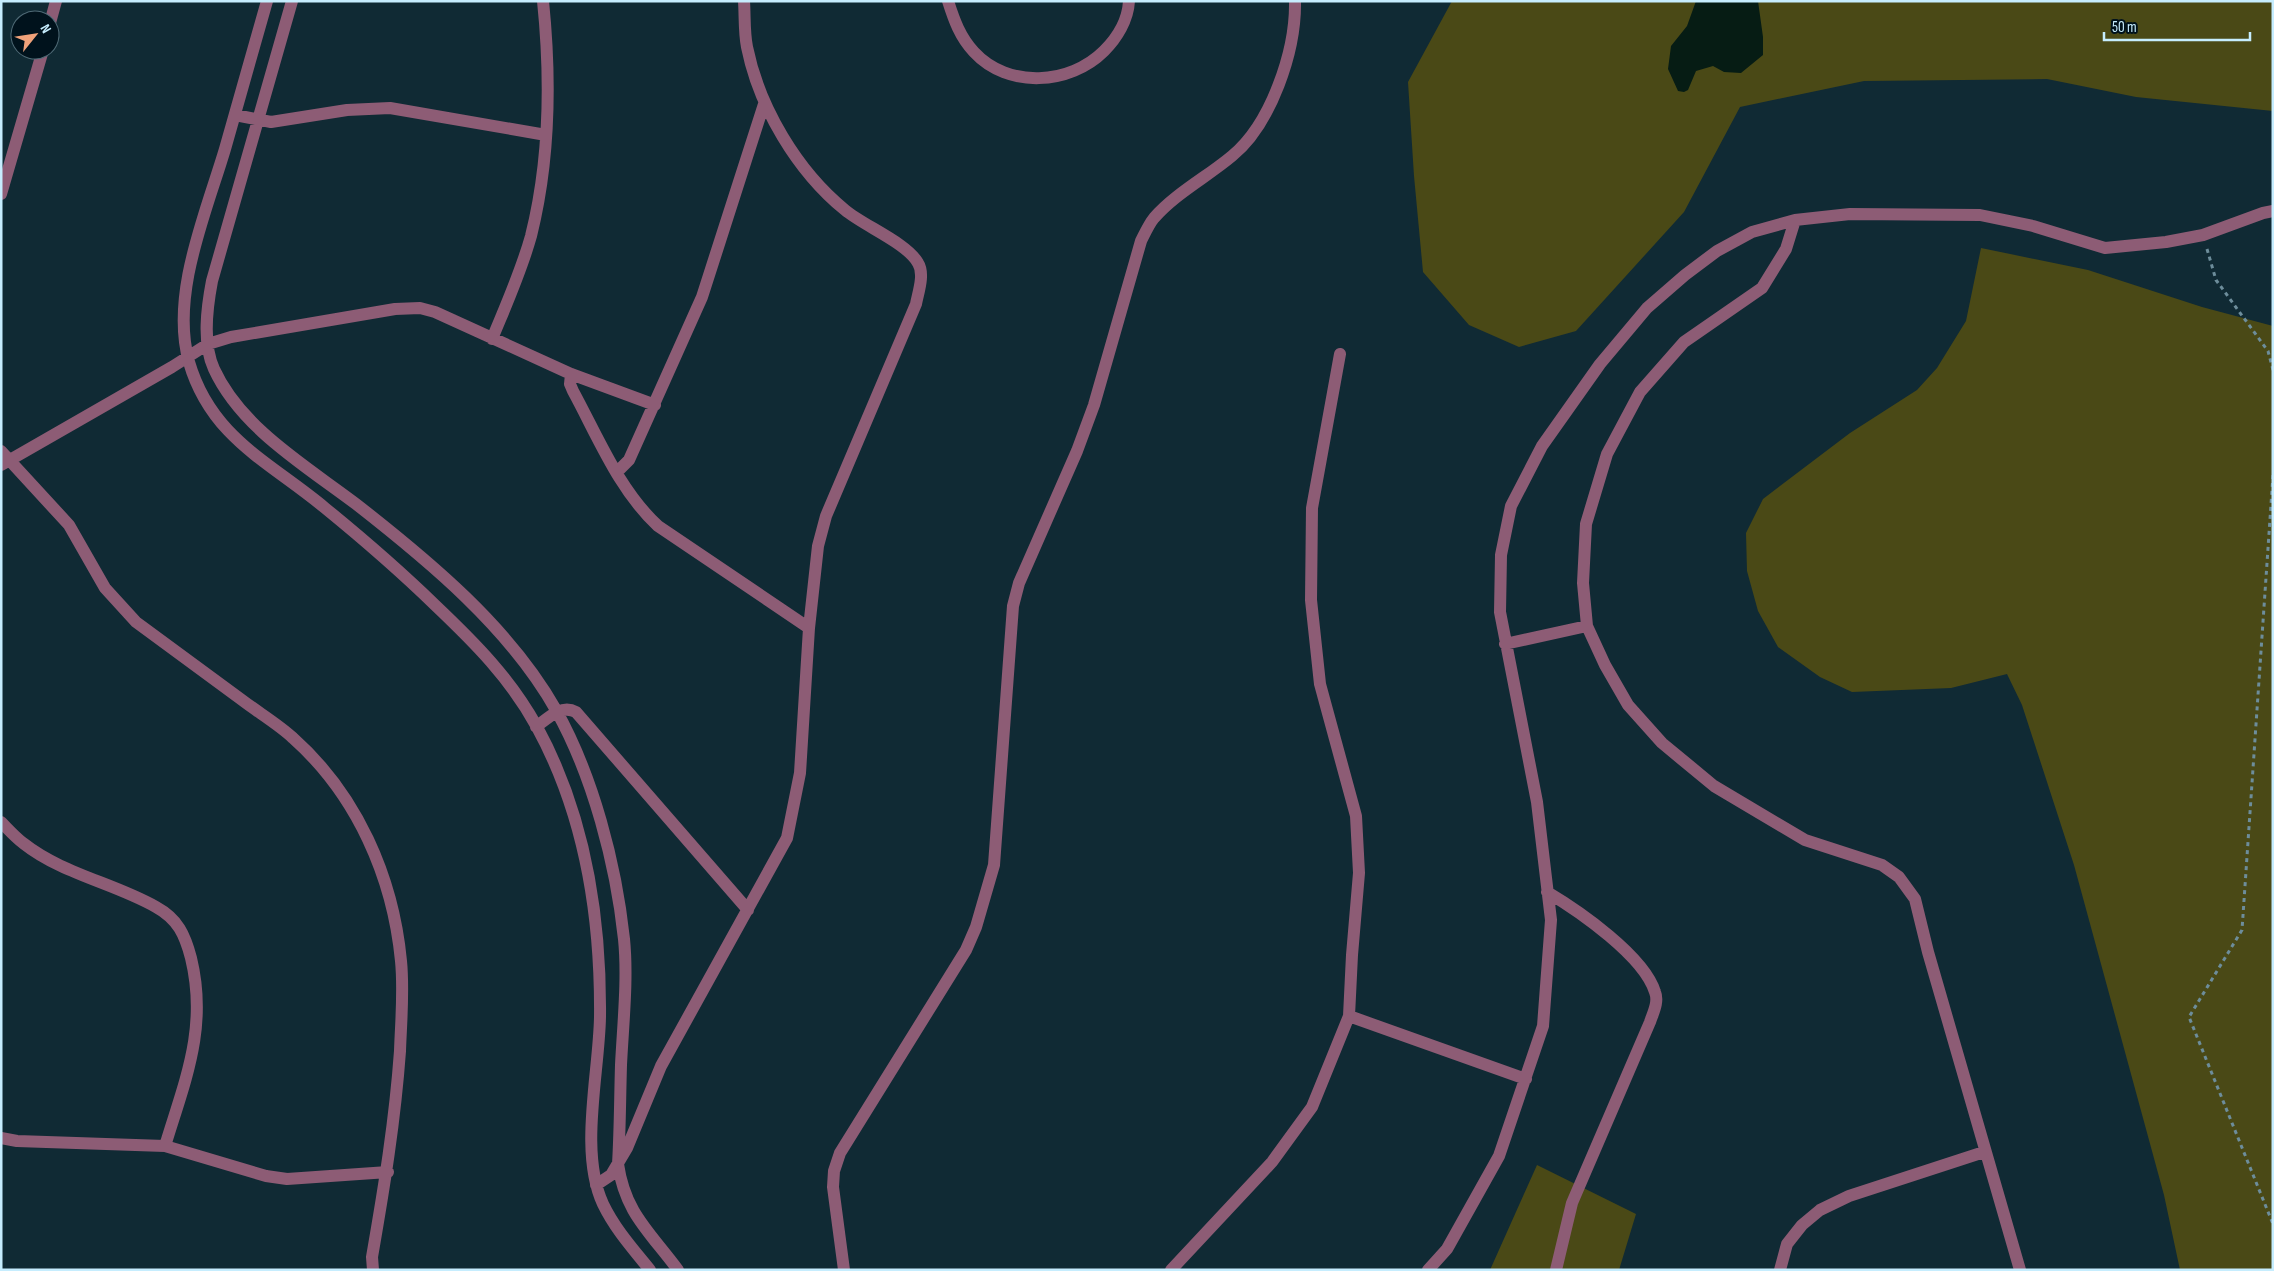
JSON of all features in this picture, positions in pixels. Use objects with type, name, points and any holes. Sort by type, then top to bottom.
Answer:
[{"type":"street","points":[[267,1],[192,261],[184,309],[188,358],[195,380],[210,409],[241,445],[323,506],[407,578],[496,666],[536,727],[555,764],[569,801],[591,884],[598,934],[600,1018],[592,1165],[596,1185],[605,1208],[617,1229],[650,1270]]},
{"type":"street","points":[[292,1],[212,281],[208,301],[208,344],[214,369],[226,391],[249,418],[289,453],[358,506],[436,570],[518,654],[534,675],[557,712],[579,756],[593,795],[615,880],[624,941],[618,1164],[621,1183],[634,1215],[678,1270]]},
{"type":"street","points":[[492,340],[520,270],[530,236],[540,189],[546,135],[547,76],[543,1]]},
{"type":"street","points":[[596,1185],[611,1175],[634,1136],[661,1066],[787,838],[800,773],[808,628],[818,546],[826,516],[916,304],[921,278],[919,264],[908,252],[845,210],[790,149],[764,104],[747,46],[744,1]]},
{"type":"street","points":[[948,1],[956,26],[975,52],[1001,71],[1032,79],[1064,76],[1093,62],[1115,39],[1128,10],[1129,1]]},
{"type":"street","points":[[844,1270],[833,1187],[834,1171],[840,1153],[966,950],[976,927],[994,865],[1013,606],[1018,583],[1077,451],[1094,405],[1141,241],[1153,219],[1172,201],[1233,156],[1264,117],[1277,88],[1290,46],[1295,1]]},
{"type":"street","points":[[1,194],[40,60]]},
{"type":"street","points":[[617,472],[629,460],[702,298],[764,104]]},
{"type":"street","points":[[235,114],[271,122],[347,110],[390,108],[546,135]]},
{"type":"street","points":[[1428,1270],[1447,1249],[1499,1156],[1543,1026],[1550,920],[1537,802],[1500,612],[1501,554],[1511,506],[1542,446],[1600,364],[1648,308],[1685,275],[1718,251],[1752,232],[1795,220],[1850,214],[1980,214],[2033,226],[2105,248],[2166,242],[2203,235],[2263,212],[2273,211]]},
{"type":"street","points":[[1795,220],[1786,249],[1762,288],[1684,342],[1640,392],[1606,454],[1586,524],[1583,583],[1587,626],[1605,665],[1628,706],[1662,743],[1714,786],[1805,840],[1882,866],[1899,877],[1915,899],[1984,1152],[2020,1270]]},
{"type":"street","points":[[373,1270],[372,1257],[388,1172],[399,1064],[402,1004],[401,961],[393,910],[375,854],[351,806],[327,774],[293,738],[136,622],[105,588],[69,525],[4,459],[188,358],[208,344],[231,338],[376,312],[420,308],[435,312],[492,340],[571,374],[655,405]]},
{"type":"street","points":[[1171,1270],[1272,1162],[1312,1107],[1350,1016],[1352,956],[1359,873],[1356,816],[1320,684],[1311,600],[1312,508],[1340,354]]},
{"type":"street","points":[[571,374],[570,384],[573,391],[617,472],[641,510],[658,526],[808,628]]},
{"type":"street","points":[[1505,644],[1587,626]]},
{"type":"street","points":[[536,727],[557,712],[569,708],[576,712],[748,910]]},
{"type":"street","points":[[1,822],[24,843],[52,861],[157,907],[176,922],[185,936],[196,979],[197,1032],[165,1146]]},
{"type":"street","points":[[1547,892],[1583,914],[1617,944],[1647,977],[1656,993],[1656,1005],[1650,1022],[1572,1203],[1556,1270]]},
{"type":"street","points":[[1350,1016],[1526,1079]]},
{"type":"street","points":[[1,1138],[17,1142],[165,1146],[266,1176],[287,1179],[388,1172]]},
{"type":"street","points":[[1780,1270],[1787,1244],[1802,1225],[1820,1210],[1848,1196],[1984,1152]]},
{"type":"path","points":[[2203,235],[2216,280],[2268,351],[2273,370]]},
{"type":"path","points":[[2273,475],[2242,930],[2189,1018],[2273,1224]]},
{"type":"shaded area","points":[[1452,1],[2273,1],[2273,111],[2136,97],[2047,79],[1864,81],[1740,107],[1684,212],[1576,331],[1519,347],[1469,325],[1423,272],[1408,82]]},
{"type":"shaded area","points":[[1696,1],[1758,1],[1763,37],[1763,55],[1741,73],[1724,72],[1713,66],[1696,71],[1688,90],[1684,92],[1678,91],[1668,69],[1671,46],[1687,26]]},
{"type":"shaded area","points":[[1981,248],[2088,270],[2202,307],[2273,326],[2273,1270],[2180,1270],[2164,1195],[2074,865],[2022,705],[2007,674],[1951,688],[1852,692],[1820,677],[1778,647],[1758,611],[1747,571],[1746,533],[1763,499],[1850,433],[1917,390],[1937,368],[1966,321]]},
{"type":"shaded area","points":[[1537,1165],[1636,1214],[1619,1270],[1490,1270]]}]
